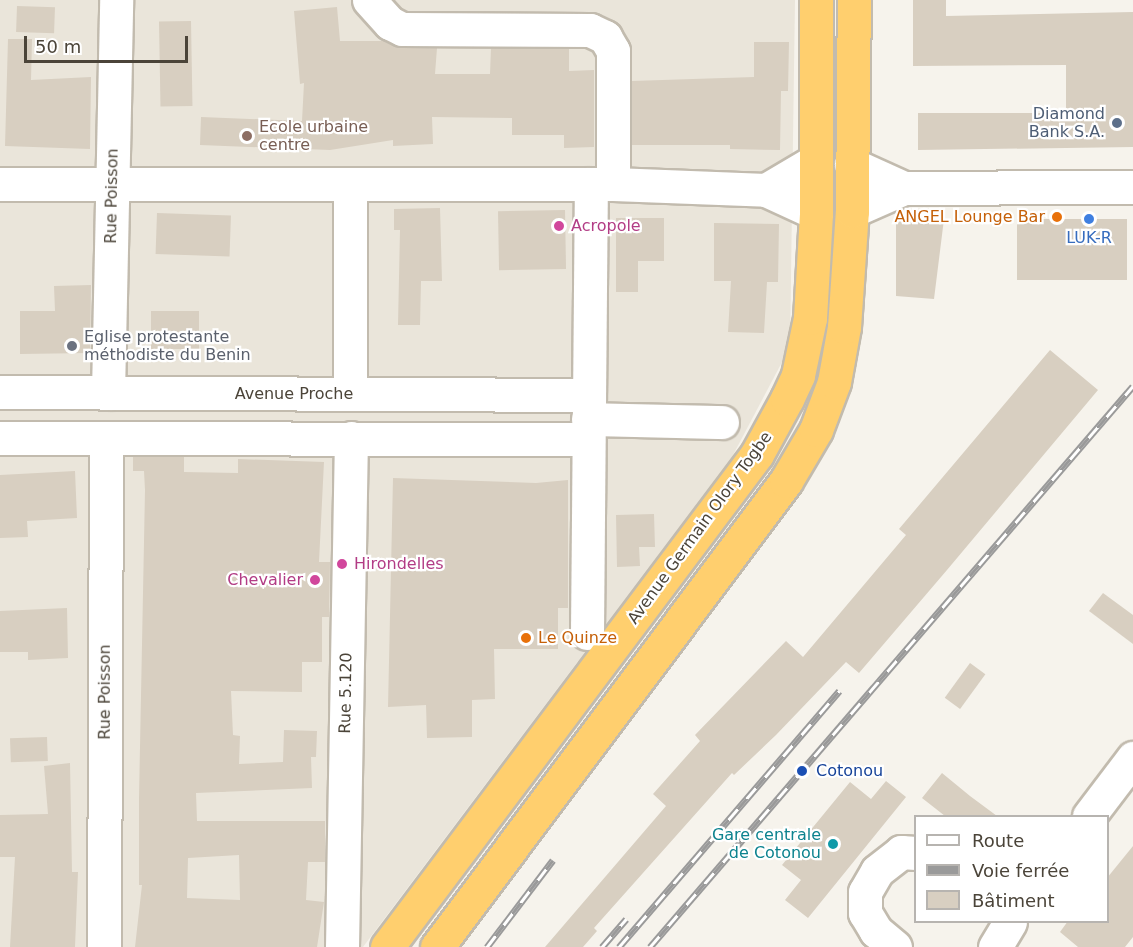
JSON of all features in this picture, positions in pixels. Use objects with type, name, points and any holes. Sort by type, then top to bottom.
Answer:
[{"type":"highway","name":"Avenue Germain Olory Togbe","points":[[387,947],[757,454],[773,428],[798,375],[805,346],[816,213],[816,0]]},
{"type":"highway","points":[[437,947],[786,482],[816,430],[840,354],[852,211],[854,0]]},
{"type":"street","name":"Rue Poisson","points":[[108,393],[116,0]]},
{"type":"street","points":[[369,0],[390,23],[402,29],[590,30],[605,37],[613,51],[602,184],[588,418],[587,633]]},
{"type":"street","points":[[766,190],[815,161]]},
{"type":"street","points":[[851,164],[904,188]]},
{"type":"street","points":[[0,184],[602,184],[766,190],[816,213]]},
{"type":"street","points":[[350,184],[350,394]]},
{"type":"street","points":[[852,211],[904,188],[1133,187]]},
{"type":"street","name":"Avenue Proche","points":[[0,392],[350,394],[588,418]]},
{"type":"street","points":[[0,438],[351,438],[588,418],[722,422]]},
{"type":"street","name":"Rue Poisson","points":[[104,947],[106,438]]},
{"type":"street","name":"Rue 5.120","points":[[342,947],[351,438]]},
{"type":"street","points":[[1090,815],[1133,758]]},
{"type":"street","points":[[895,947],[876,931],[864,913],[865,892],[877,871],[901,852],[914,853]]},
{"type":"shaded area","points":[[0,0],[795,0],[790,347],[733,455],[363,947],[0,947]]},
{"type":"building","points":[[913,0],[946,0],[946,16],[1133,12],[1133,147],[918,150],[918,113],[1066,113],[1066,65],[913,66]]},
{"type":"building","points":[[17,6],[55,7],[54,33],[16,32]]},
{"type":"building","points":[[337,7],[340,41],[384,41],[401,48],[437,48],[435,74],[490,74],[491,48],[569,49],[569,71],[594,70],[594,147],[564,148],[564,135],[512,135],[512,118],[432,117],[433,144],[393,146],[393,140],[330,150],[200,145],[201,117],[302,121],[304,83],[300,84],[294,11]]},
{"type":"building","points":[[191,21],[192,106],[160,107],[159,22]]},
{"type":"building","points":[[8,39],[32,39],[31,80],[91,77],[90,149],[5,146]]},
{"type":"building","points":[[754,42],[789,42],[788,91],[781,91],[780,150],[730,149],[730,145],[632,145],[632,81],[754,77]]},
{"type":"building","points":[[440,208],[442,281],[421,281],[420,325],[398,325],[400,230],[394,230],[394,209]]},
{"type":"building","points":[[565,210],[566,269],[499,270],[498,211]]},
{"type":"building","points":[[157,213],[231,216],[230,257],[156,254]]},
{"type":"building","points":[[616,218],[664,218],[664,261],[638,261],[638,292],[616,292]]},
{"type":"building","points":[[896,218],[944,219],[934,299],[896,296]]},
{"type":"building","points":[[1017,219],[1127,219],[1127,280],[1017,280]]},
{"type":"building","points":[[714,223],[779,224],[778,282],[767,282],[764,333],[728,332],[731,281],[714,281]]},
{"type":"building","points":[[91,285],[90,353],[20,354],[20,311],[55,311],[54,286]]},
{"type":"building","points":[[151,311],[199,311],[199,349],[151,349]]},
{"type":"building","points":[[1050,350],[1098,390],[947,570],[859,673],[846,662],[776,735],[734,775],[732,773],[594,928],[597,931],[583,947],[545,947],[666,806],[653,794],[700,741],[695,735],[786,641],[803,657],[906,535],[899,529]]},
{"type":"building","points":[[133,457],[184,457],[184,472],[238,473],[238,459],[324,462],[319,562],[330,562],[329,617],[322,617],[322,662],[302,662],[302,692],[231,691],[233,735],[240,736],[239,764],[283,762],[284,730],[317,731],[316,757],[311,757],[312,788],[196,793],[197,821],[325,821],[325,862],[308,862],[306,900],[324,902],[317,947],[135,947],[142,885],[139,885],[139,799],[145,490],[144,471],[133,471]],"holes":[[[239,855],[240,900],[187,898],[188,858]]]},
{"type":"building","points":[[75,471],[77,518],[27,521],[28,537],[0,538],[0,475]]},
{"type":"building","points":[[393,478],[536,483],[568,480],[568,608],[558,608],[558,649],[494,649],[495,699],[472,700],[472,737],[427,738],[426,705],[388,707]]},
{"type":"building","points":[[654,514],[655,547],[639,547],[640,566],[617,567],[616,515]]},
{"type":"building","points":[[1103,593],[1133,615],[1133,644],[1089,611]]},
{"type":"building","points":[[67,608],[68,658],[28,660],[28,652],[0,652],[0,611]]},
{"type":"building","points":[[970,663],[985,674],[960,709],[945,698]]},
{"type":"building","points":[[47,737],[48,761],[11,762],[10,738]]},
{"type":"building","points":[[70,763],[72,872],[78,872],[75,947],[10,947],[15,857],[0,857],[0,815],[48,814],[44,766]]},
{"type":"building","points":[[942,773],[996,815],[944,815],[922,798]]},
{"type":"building","name":"Gare centrale de Cotonou","points":[[886,781],[906,797],[808,918],[785,900],[801,880],[782,865],[850,782],[871,799]]},
{"type":"building","points":[[1133,846],[1133,937],[1125,947],[1078,947],[1060,932],[1067,923],[1109,923],[1109,876]]},
{"type":"railway","points":[[650,947],[1133,386]]},
{"type":"railway","points":[[619,947],[839,691]]},
{"type":"railway","points":[[487,947],[553,860]]},
{"type":"railway","points":[[602,947],[626,919]]},
{"type":"place","name":"Diamond Bank S.A.","points":[[1117,123]]},
{"type":"place","name":"Ecole urbaine centre","points":[[247,136]]},
{"type":"place","name":"ANGEL Lounge Bar","points":[[1057,217]]},
{"type":"place","name":"LUK-R","points":[[1089,219]]},
{"type":"place","name":"Acropole","points":[[559,226]]},
{"type":"place","name":"Eglise protestante méthodiste du Benin","points":[[72,346]]},
{"type":"place","name":"Hirondelles","points":[[342,564]]},
{"type":"place","name":"Chevalier","points":[[315,580]]},
{"type":"place","name":"Le Quinze","points":[[526,638]]},
{"type":"place","name":"Cotonou","points":[[802,771]]},
{"type":"place","name":"Gare centrale de Cotonou","points":[[833,844]]}]
